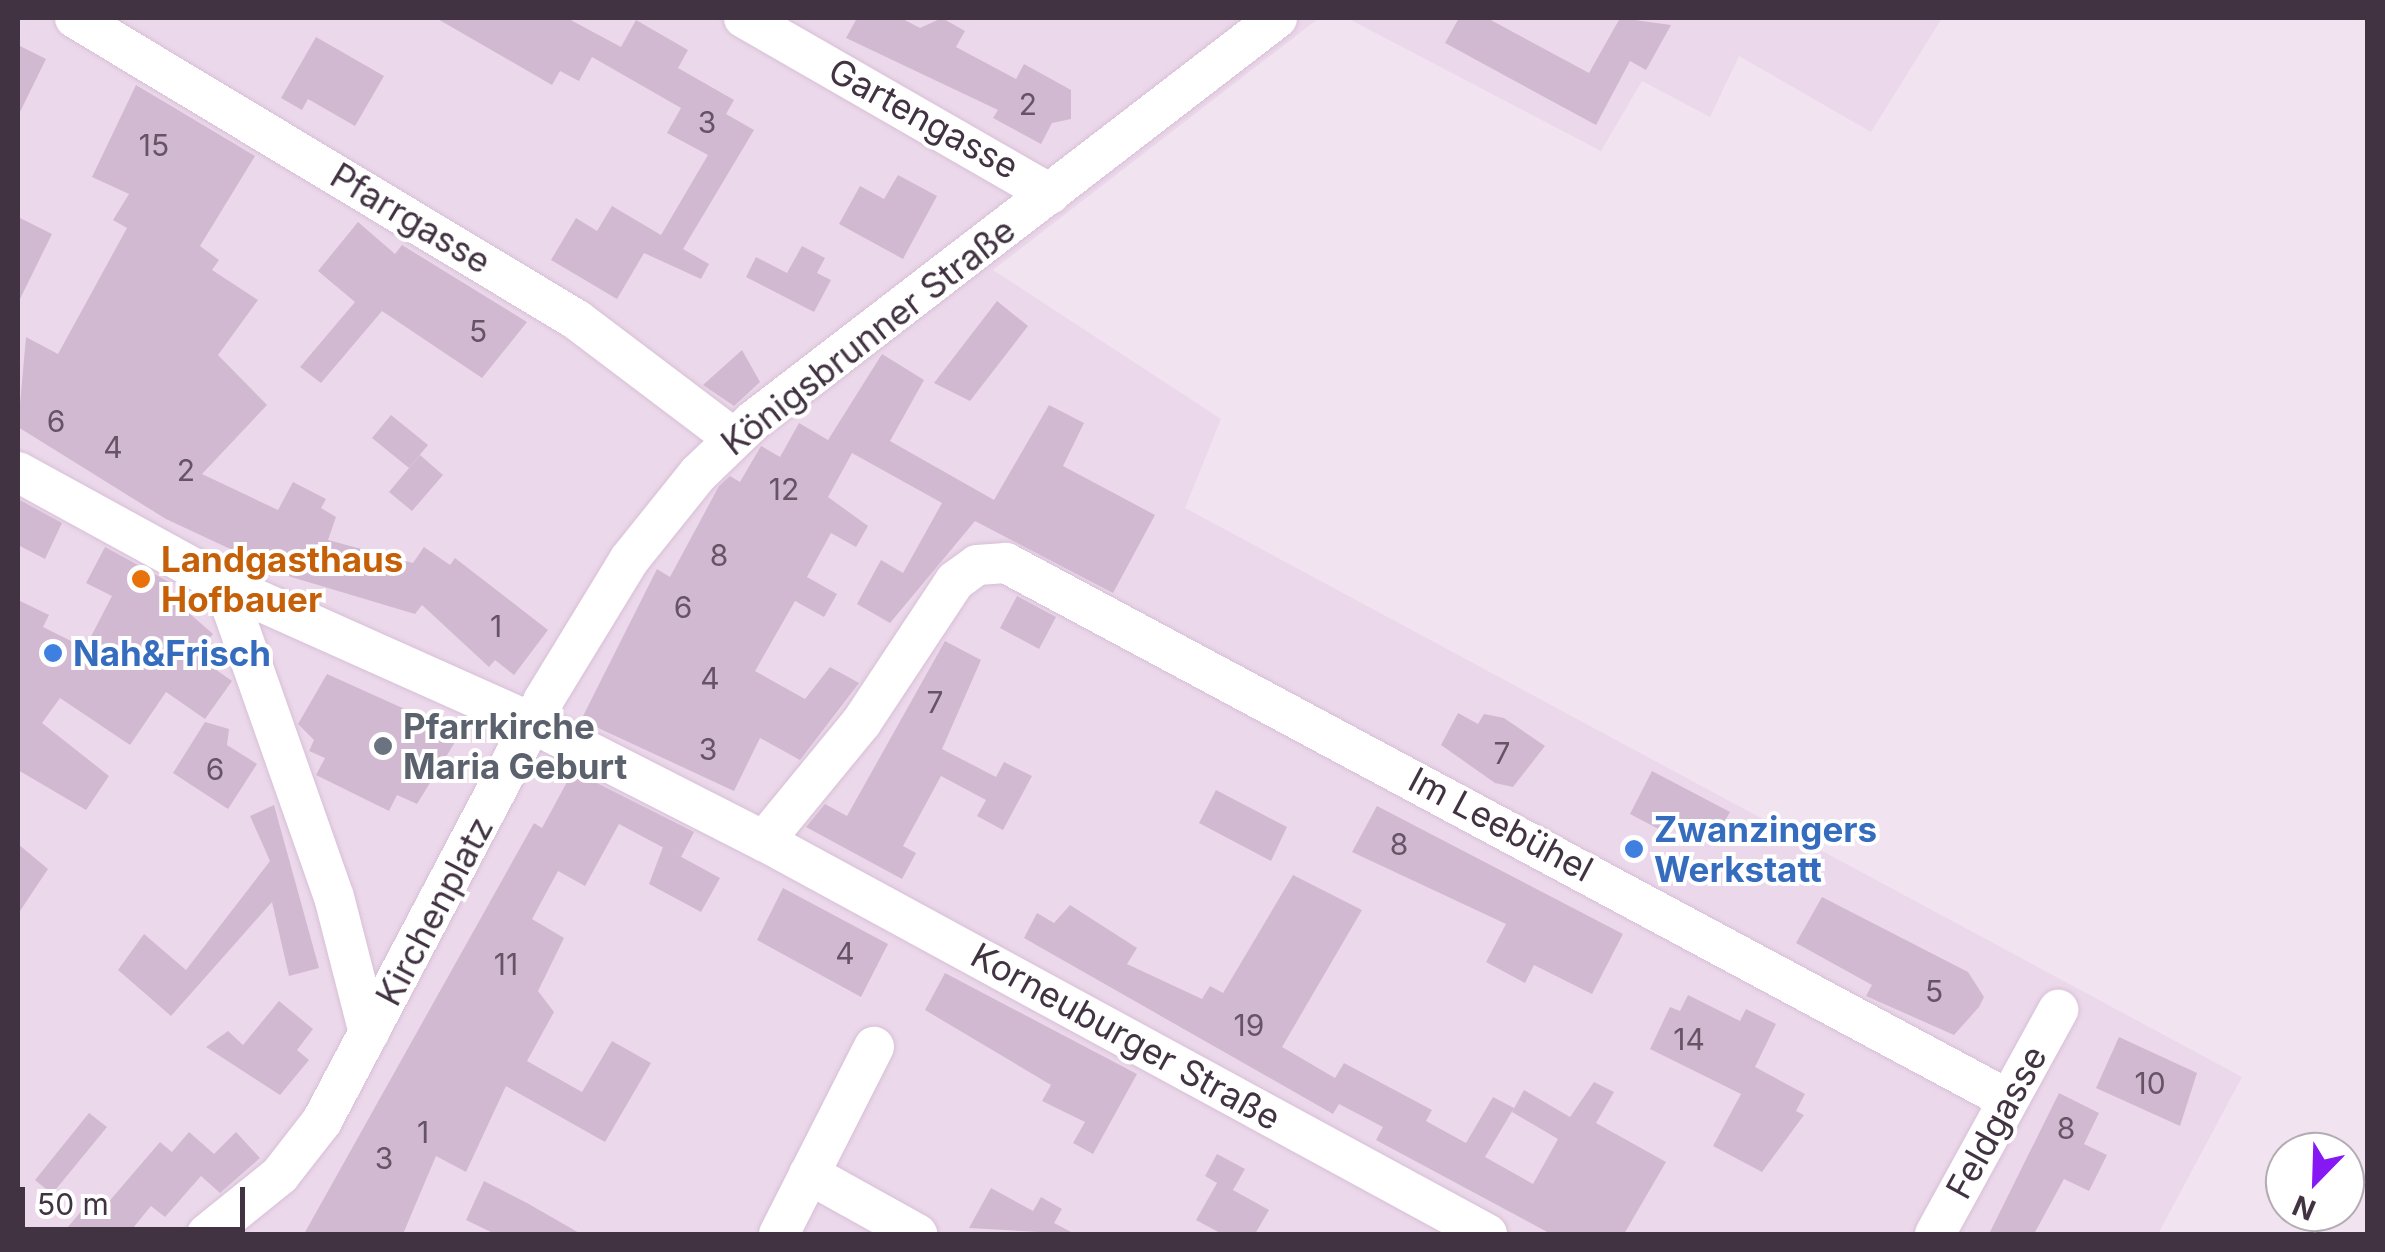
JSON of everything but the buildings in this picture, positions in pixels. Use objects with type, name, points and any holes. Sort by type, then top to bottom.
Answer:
[{"type":"street","name":"Pfarrgasse","points":[[75,18],[577,320],[733,438]]},
{"type":"street","name":"Gartengasse","points":[[744,18],[1050,194]]},
{"type":"street","name":"Königsbrunner Straße","points":[[532,723],[629,560],[733,438],[1277,18]]},
{"type":"street","points":[[18,472],[224,585],[532,723]]},
{"type":"street","name":"Im Leebühel","points":[[764,841],[861,723],[955,581],[990,562],[1043,576],[2007,1098]]},
{"type":"street","name":"Kirchenplatz","points":[[224,585],[339,912],[368,1033]]},
{"type":"street","name":"Korneuburger Straße","points":[[532,723],[764,841],[1487,1234]]},
{"type":"street","name":"Kirchenplatz","points":[[368,1033],[532,723]]},
{"type":"street","name":"Feldgasse","points":[[1935,1234],[2058,1010]]},
{"type":"street","points":[[207,1234],[300,1153],[368,1033]]},
{"type":"street","points":[[779,1234],[874,1046]]},
{"type":"street","points":[[810,1174],[917,1234]]},
{"type":"shaded area","points":[[18,18],[1319,18],[993,270],[1221,419],[1185,508],[2242,1077],[2158,1234],[18,1234]]},
{"type":"shaded area","points":[[1347,18],[1942,18],[1871,132],[1739,56],[1710,117],[1642,81],[1601,151]]},
{"type":"place","name":"Landgasthaus Hofbauer","points":[[141,579]]},
{"type":"place","name":"Nah&Frisch","points":[[53,653]]},
{"type":"place","name":"Pfarrkirche Maria Geburt","points":[[383,746]]},
{"type":"place","name":"Zwanzingers Werkstatt","points":[[1634,849]]}]
